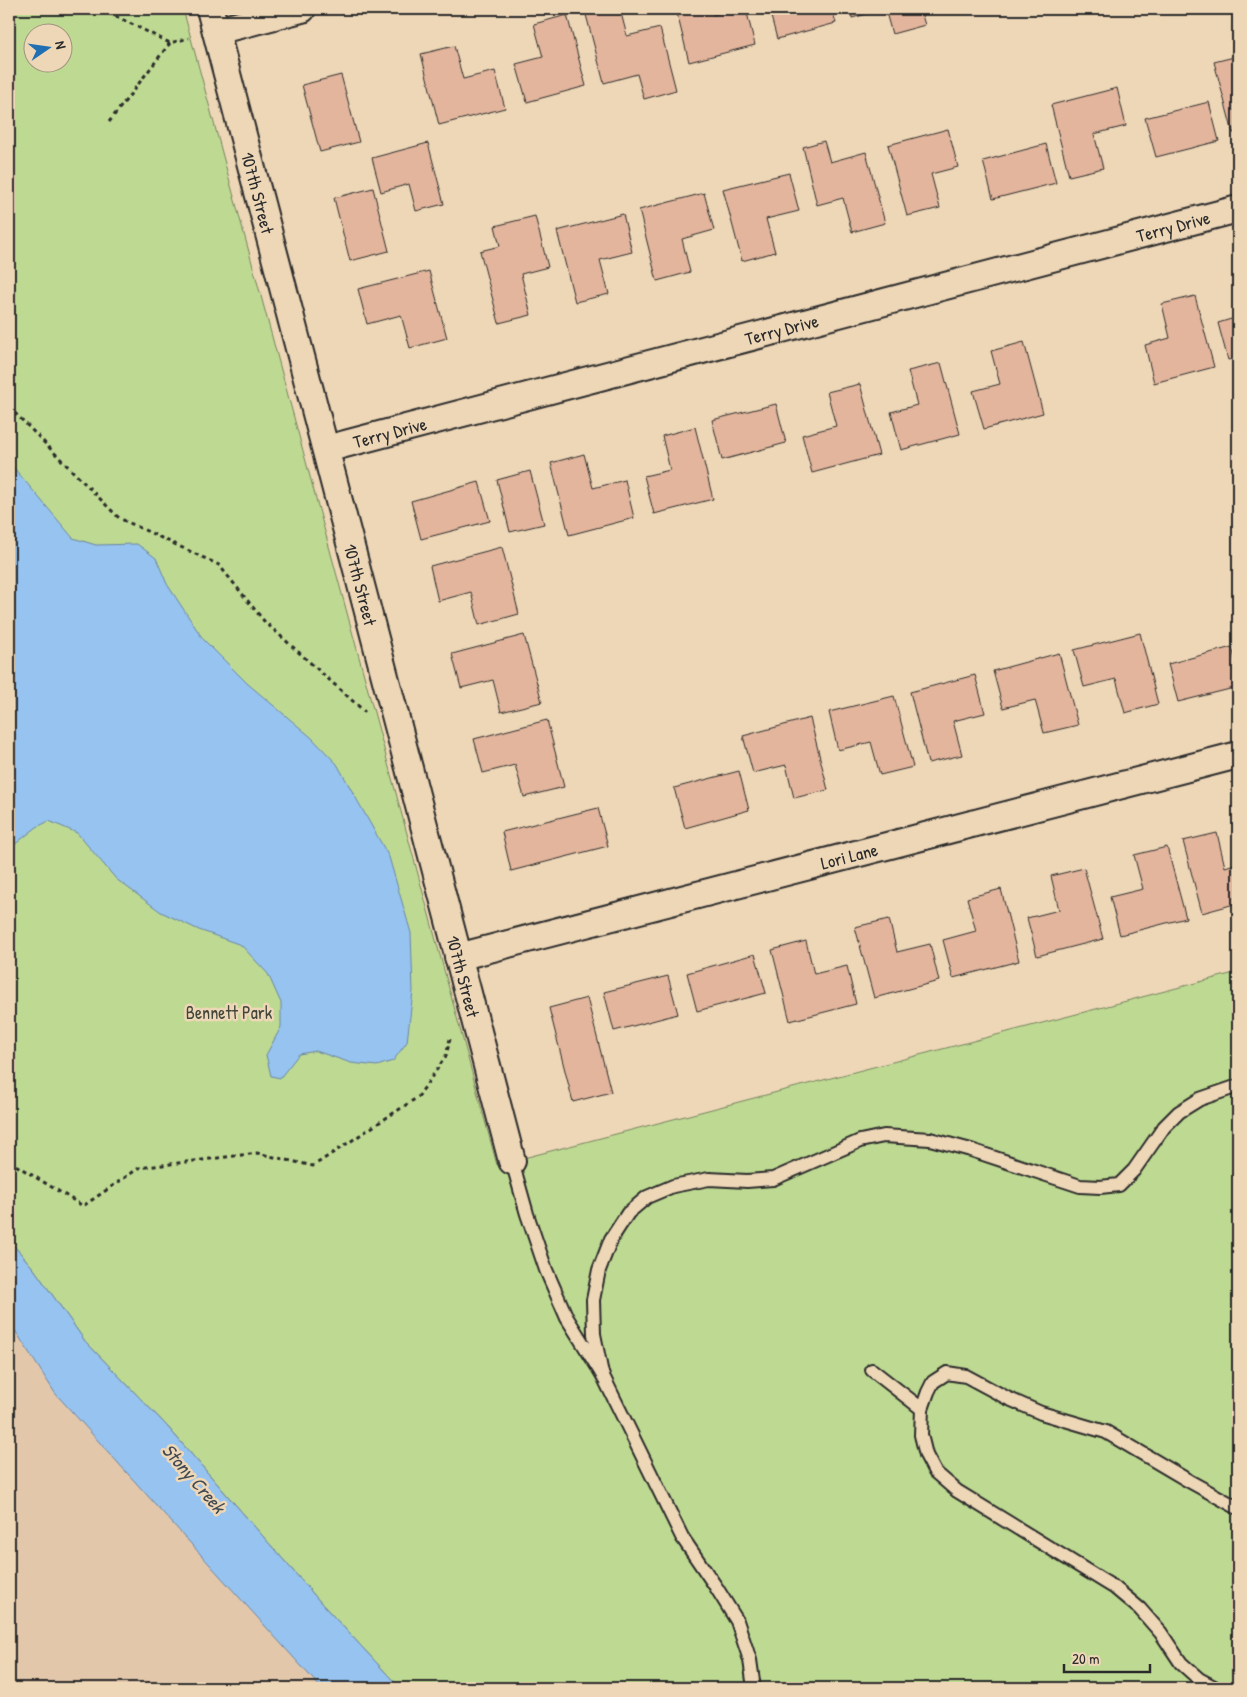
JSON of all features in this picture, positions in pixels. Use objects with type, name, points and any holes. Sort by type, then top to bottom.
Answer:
[{"type":"street","points":[[213,20],[302,9]]},
{"type":"street","name":"107th Street","points":[[213,20],[512,1161]]},
{"type":"street","name":"Terry Drive","points":[[326,449],[1238,208]]},
{"type":"street","name":"Lori Lane","points":[[458,957],[1238,755]]},
{"type":"lane","points":[[602,1374],[594,1334],[592,1300],[599,1270],[611,1239],[628,1213],[647,1197],[673,1186],[709,1179],[747,1182],[773,1178],[860,1142],[884,1136],[930,1139],[971,1150],[1080,1186],[1100,1187],[1119,1185],[1134,1170],[1164,1127],[1179,1112],[1200,1099],[1238,1086]]},
{"type":"lane","points":[[512,1161],[546,1270],[567,1318],[602,1374],[682,1537],[737,1621],[750,1660],[754,1688]]},
{"type":"lane","points":[[872,1370],[922,1409]]},
{"type":"lane","points":[[1216,1688],[1199,1679],[1182,1663],[1161,1633],[1140,1609],[1115,1588],[957,1492],[936,1472],[926,1455],[921,1435],[922,1409],[933,1382],[947,1373],[966,1376],[1007,1398],[1041,1413],[1106,1432],[1238,1508]]},
{"type":"path","points":[[101,9],[170,43]]},
{"type":"path","points":[[109,122],[170,43],[213,20]]},
{"type":"path","points":[[9,407],[119,518],[219,565],[264,621],[367,714]]},
{"type":"path","points":[[9,1161],[84,1206],[139,1168],[257,1153],[313,1166],[418,1097],[446,1056],[450,1037]]},
{"type":"shaded area","points":[[9,1321],[55,1393],[321,1688],[9,1688]]},
{"type":"green space","name":"Bennett Park","points":[[9,9],[183,9],[497,1165],[1238,972],[1238,1688],[400,1688],[322,1604],[166,1425],[85,1341],[34,1269],[9,1240]]},
{"type":"water","points":[[9,462],[73,538],[96,545],[137,544],[156,558],[167,584],[203,639],[248,684],[311,737],[337,764],[389,857],[411,933],[413,991],[407,1042],[393,1061],[377,1066],[351,1063],[316,1051],[299,1054],[280,1078],[271,1076],[266,1055],[281,1027],[281,1003],[268,974],[241,945],[199,930],[161,912],[116,879],[77,833],[49,821],[37,827],[9,849]]},
{"type":"water","name":"Stony Creek","points":[[9,1240],[34,1269],[85,1341],[166,1425],[322,1604],[400,1688],[321,1688],[55,1393],[9,1321]]},
{"type":"building","points":[[620,9],[627,36],[660,28],[676,90],[644,99],[637,74],[604,83],[585,11]]},
{"type":"building","points":[[676,9],[711,9],[713,15],[746,9],[755,45],[689,62]]},
{"type":"building","points":[[769,9],[832,9],[836,23],[777,39]]},
{"type":"building","points":[[850,9],[885,9],[852,18]]},
{"type":"building","points":[[885,9],[920,9],[925,25],[892,34]]},
{"type":"building","points":[[567,15],[586,86],[527,102],[516,64],[543,57],[534,24]]},
{"type":"building","points":[[454,46],[463,79],[495,71],[505,108],[439,125],[421,54]]},
{"type":"building","points":[[1238,56],[1238,132],[1233,133],[1214,62]]},
{"type":"building","points":[[341,75],[359,142],[320,152],[302,85]]},
{"type":"building","points":[[1117,88],[1126,126],[1094,134],[1103,168],[1069,176],[1051,105]]},
{"type":"building","points":[[1209,102],[1219,141],[1156,157],[1145,118]]},
{"type":"building","points":[[948,129],[958,167],[931,174],[940,208],[907,216],[888,145]]},
{"type":"building","points":[[824,141],[830,162],[866,152],[885,223],[852,232],[843,198],[817,205],[803,147]]},
{"type":"building","points":[[428,143],[444,204],[416,211],[409,184],[381,192],[372,158]]},
{"type":"building","points":[[1046,144],[1056,183],[993,199],[983,161]]},
{"type":"building","points":[[789,173],[799,211],[766,219],[775,252],[742,261],[723,189]]},
{"type":"building","points":[[373,188],[389,251],[350,261],[334,198]]},
{"type":"building","points":[[704,193],[714,230],[682,239],[690,272],[657,281],[639,210]]},
{"type":"building","points":[[623,214],[632,252],[600,260],[609,294],[575,302],[557,231]]},
{"type":"building","points":[[535,216],[548,267],[521,274],[531,315],[499,323],[480,251],[500,246],[495,226]]},
{"type":"building","points":[[429,271],[447,338],[410,348],[401,315],[367,324],[358,289]]},
{"type":"building","points":[[1195,296],[1214,367],[1154,383],[1145,345],[1170,338],[1162,304]]},
{"type":"building","points":[[1238,317],[1238,358],[1228,360],[1218,323]]},
{"type":"building","points":[[1024,342],[1043,413],[984,429],[973,391],[1000,384],[991,351]]},
{"type":"building","points":[[941,363],[960,434],[901,450],[891,412],[917,405],[908,371]]},
{"type":"building","points":[[860,384],[879,455],[812,473],[802,435],[836,426],[827,392]]},
{"type":"building","points":[[776,404],[786,443],[722,460],[712,420]]},
{"type":"building","points":[[695,427],[713,499],[654,514],[644,476],[670,470],[662,436]]},
{"type":"building","points":[[584,454],[593,488],[625,480],[634,518],[569,535],[551,463]]},
{"type":"building","points":[[530,471],[544,524],[510,532],[497,480]]},
{"type":"building","points":[[479,482],[490,521],[421,539],[411,501]]},
{"type":"building","points":[[502,547],[519,614],[479,625],[471,592],[438,601],[430,566]]},
{"type":"building","points":[[1140,633],[1158,704],[1125,713],[1116,679],[1084,687],[1074,650]]},
{"type":"building","points":[[524,635],[542,702],[501,712],[493,680],[461,688],[452,654]]},
{"type":"building","points":[[1232,647],[1238,671],[1238,687],[1178,702],[1168,664]]},
{"type":"building","points":[[1059,653],[1078,725],[1044,733],[1035,700],[1003,708],[993,671]]},
{"type":"building","points":[[975,675],[985,713],[953,721],[962,755],[928,763],[910,692]]},
{"type":"building","points":[[894,696],[913,767],[880,775],[871,742],[838,750],[829,712]]},
{"type":"building","points":[[810,718],[828,790],[794,798],[786,765],[753,773],[743,736]]},
{"type":"building","points":[[547,720],[564,787],[524,797],[515,765],[483,773],[474,739]]},
{"type":"building","points":[[739,771],[749,810],[685,828],[674,788]]},
{"type":"building","points":[[598,808],[608,846],[511,871],[502,832]]},
{"type":"building","points":[[1217,833],[1225,867],[1238,863],[1238,903],[1202,913],[1183,841]]},
{"type":"building","points":[[1167,847],[1186,918],[1120,935],[1110,897],[1143,889],[1134,855]]},
{"type":"building","points":[[1084,868],[1103,939],[1037,956],[1027,918],[1059,910],[1051,876]]},
{"type":"building","points":[[1001,889],[1019,961],[953,978],[943,940],[976,931],[967,898]]},
{"type":"building","points":[[889,919],[897,952],[930,944],[939,981],[874,998],[855,927]]},
{"type":"building","points":[[806,941],[814,974],[847,966],[856,1004],[790,1021],[772,950]]},
{"type":"building","points":[[755,954],[766,993],[697,1011],[687,973]]},
{"type":"building","points":[[668,976],[678,1014],[614,1031],[604,992]]},
{"type":"building","points":[[587,998],[611,1092],[573,1102],[549,1008]]}]
